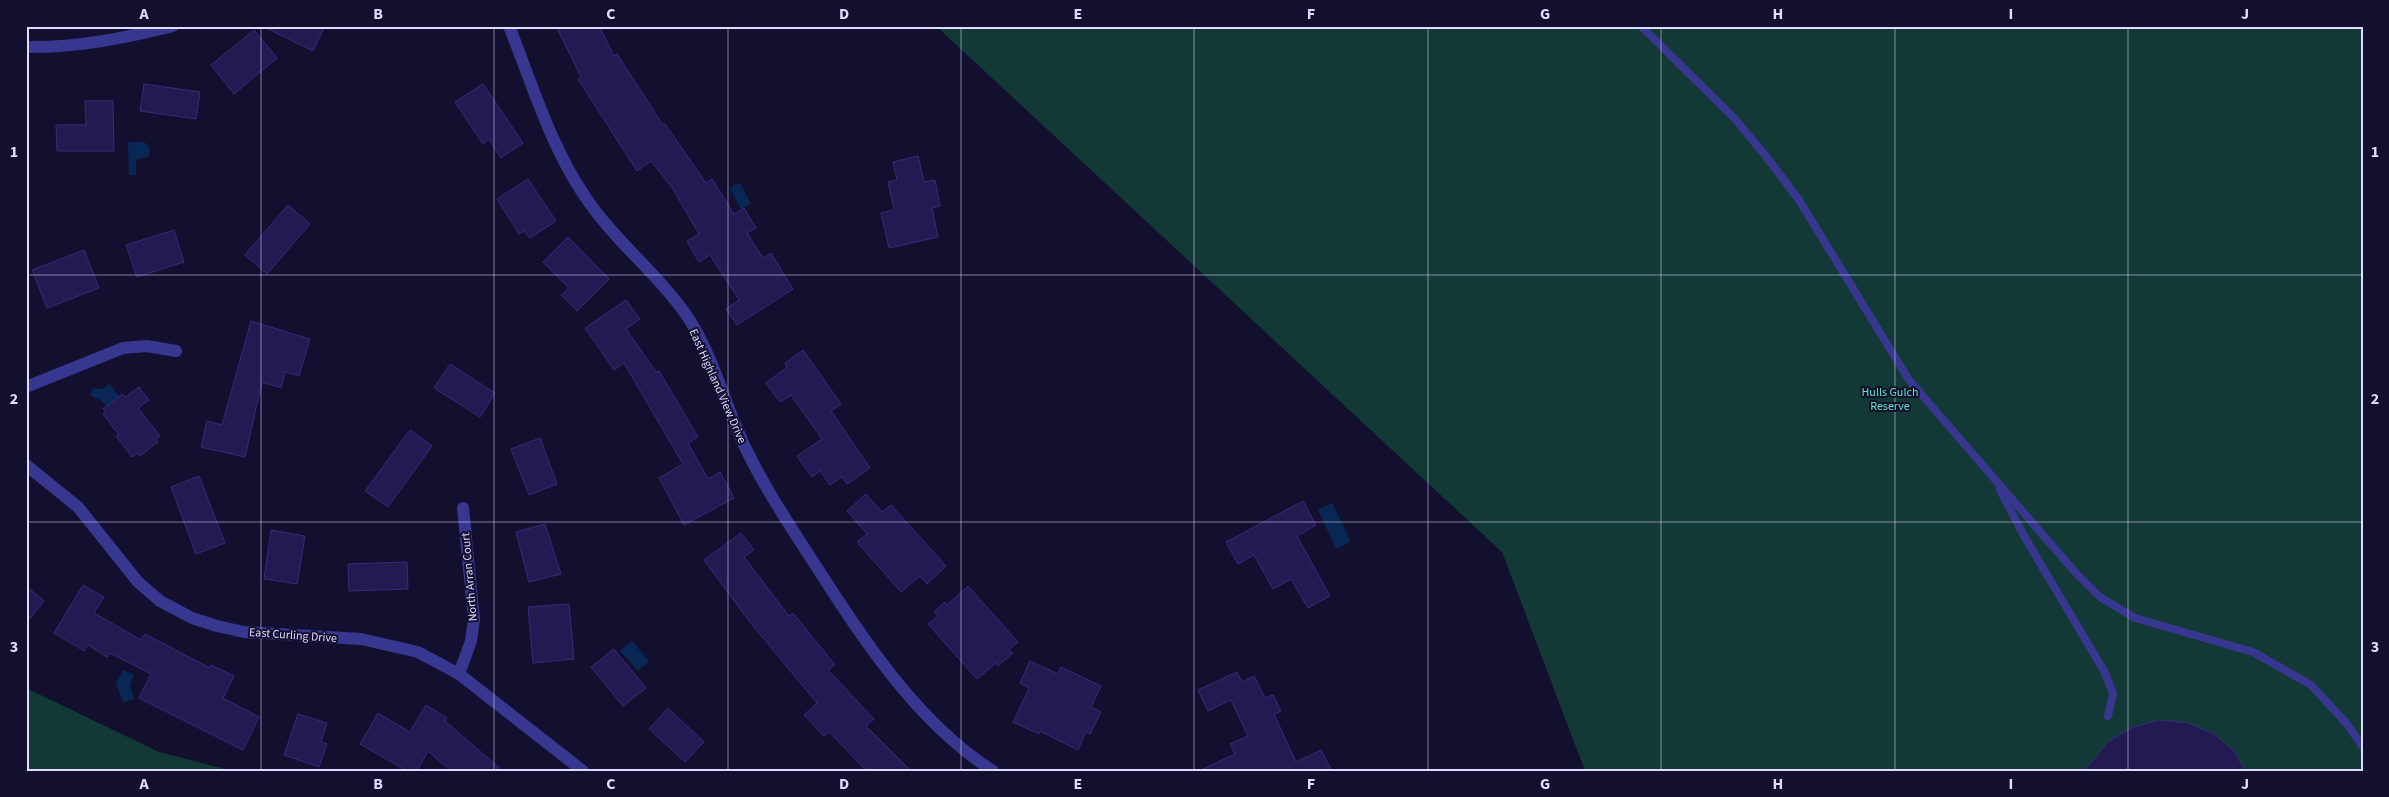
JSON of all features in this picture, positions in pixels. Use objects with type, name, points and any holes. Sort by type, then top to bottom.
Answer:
[{"type":"street","points":[[26,47],[62,47],[126,37],[172,26]]},
{"type":"street","name":"East Highland View Drive","points":[[510,26],[566,166],[585,197],[621,242],[674,300],[690,321],[712,367],[737,431],[763,484],[870,646],[914,700],[965,753],[993,771]]},
{"type":"street","points":[[26,387],[123,348],[146,346],[176,351]]},
{"type":"street","name":"East Curling Drive","points":[[26,465],[78,507],[138,582],[160,601],[192,618],[244,632],[361,639],[418,652],[459,674],[583,771]]},
{"type":"street","name":"North Arran Court","points":[[459,674],[471,641],[474,619],[463,508]]},
{"type":"lane","points":[[1641,26],[1735,119],[1766,155],[1799,200],[1908,380],[2100,597],[2135,618],[2253,652],[2311,685],[2347,724],[2363,747]]},
{"type":"lane","points":[[1995,480],[2024,536],[2104,671],[2113,693],[2108,716]]},
{"type":"green space","name":"Hulls Gulch Reserve","points":[[936,26],[2363,26],[2363,771],[1585,771],[1502,552]]},
{"type":"green space","points":[[26,688],[159,752],[233,771],[26,771]]},
{"type":"water","points":[[128,142],[144,142],[149,146],[149,156],[136,160],[136,175],[129,175]]},
{"type":"water","points":[[736,183],[737,185],[740,183],[751,204],[741,209],[730,189]]},
{"type":"water","points":[[110,384],[124,403],[111,413],[102,401],[90,395],[93,388],[102,389]]},
{"type":"water","points":[[1332,503],[1351,542],[1336,549],[1318,510]]},
{"type":"water","points":[[632,641],[649,661],[638,671],[620,651]]},
{"type":"water","points":[[123,670],[134,675],[130,685],[134,699],[123,703],[116,683]]},
{"type":"building","points":[[262,26],[325,26],[313,51]]},
{"type":"building","points":[[556,26],[599,26],[614,56],[617,54],[663,125],[665,124],[706,183],[712,179],[734,214],[744,208],[756,228],[747,233],[763,258],[771,253],[793,289],[737,325],[726,309],[739,300],[710,255],[699,262],[687,241],[699,234],[673,189],[651,161],[637,171],[578,79],[581,77]]},
{"type":"building","points":[[254,30],[277,58],[234,94],[211,65]]},
{"type":"building","points":[[144,84],[200,92],[196,119],[140,111]]},
{"type":"building","points":[[483,84],[523,143],[501,158],[489,139],[483,144],[455,102]]},
{"type":"building","points":[[85,101],[113,101],[114,151],[57,151],[56,125],[86,125]]},
{"type":"building","points":[[918,156],[924,182],[935,180],[940,206],[932,208],[938,237],[889,248],[881,213],[894,210],[888,182],[897,180],[893,162]]},
{"type":"building","points":[[528,179],[556,221],[530,238],[524,231],[519,234],[497,199]]},
{"type":"building","points":[[288,205],[310,224],[267,274],[245,255]]},
{"type":"building","points":[[174,230],[184,262],[137,277],[126,245]]},
{"type":"building","points":[[568,237],[609,279],[577,311],[561,295],[569,288],[543,262]]},
{"type":"building","points":[[84,250],[99,288],[47,308],[32,270]]},
{"type":"building","points":[[626,300],[640,319],[626,329],[656,372],[659,371],[698,437],[688,443],[708,479],[720,472],[734,498],[684,525],[659,478],[683,464],[624,363],[614,370],[585,328]]},
{"type":"building","points":[[251,321],[310,339],[299,376],[285,372],[281,388],[262,382],[245,457],[201,447],[207,421],[222,425]]},
{"type":"building","points":[[803,350],[841,404],[831,411],[870,468],[847,484],[842,477],[830,485],[820,471],[812,477],[797,456],[822,439],[791,395],[780,402],[766,383],[787,367],[785,363]]},
{"type":"building","points":[[450,364],[495,393],[480,417],[434,388]]},
{"type":"building","points":[[139,387],[149,400],[138,408],[160,436],[156,439],[158,442],[140,456],[138,453],[132,457],[116,436],[119,435],[103,414],[106,412],[103,409],[122,394],[125,397]]},
{"type":"building","points":[[410,430],[432,446],[388,507],[365,491]]},
{"type":"building","points":[[540,438],[557,484],[529,495],[511,449]]},
{"type":"building","points":[[199,476],[225,543],[196,554],[171,487]]},
{"type":"building","points":[[866,494],[882,512],[891,505],[946,566],[927,584],[920,576],[901,592],[857,542],[867,534],[847,511]]},
{"type":"building","points":[[1303,501],[1316,525],[1297,536],[1330,596],[1308,608],[1291,579],[1273,589],[1254,555],[1238,564],[1226,542]]},
{"type":"building","points":[[545,524],[561,574],[529,582],[516,532]]},
{"type":"building","points":[[271,530],[305,536],[297,584],[264,579]]},
{"type":"building","points":[[741,533],[754,550],[744,557],[789,616],[793,613],[835,665],[828,670],[874,719],[866,726],[911,771],[867,771],[829,732],[824,736],[804,715],[817,703],[749,621],[704,560]]},
{"type":"building","points":[[407,562],[408,589],[349,591],[348,564]]},
{"type":"building","points":[[83,585],[104,597],[94,613],[141,640],[145,634],[210,668],[211,665],[234,676],[223,698],[259,717],[243,750],[139,698],[151,674],[110,653],[107,657],[88,645],[84,651],[54,633]]},
{"type":"building","points":[[26,586],[44,601],[26,623]]},
{"type":"building","points":[[968,586],[1018,642],[1009,650],[1013,653],[998,666],[996,663],[977,679],[928,624],[938,616],[934,612],[945,602],[947,605]]},
{"type":"building","points":[[569,604],[574,659],[533,663],[528,607]]},
{"type":"building","points":[[614,649],[646,688],[623,706],[591,667]]},
{"type":"building","points":[[1030,661],[1058,674],[1061,667],[1101,686],[1091,707],[1101,712],[1090,734],[1086,732],[1078,750],[1040,731],[1039,734],[1013,722],[1029,688],[1020,683]]},
{"type":"building","points":[[1237,672],[1242,682],[1254,676],[1265,698],[1273,695],[1281,711],[1274,714],[1296,762],[1321,750],[1332,771],[1199,771],[1235,754],[1230,744],[1248,736],[1231,700],[1208,711],[1198,690]]},
{"type":"building","points":[[426,705],[447,718],[445,721],[503,771],[451,771],[428,751],[417,771],[407,771],[360,744],[378,713],[410,732]]},
{"type":"building","points":[[668,708],[704,742],[685,762],[649,729]]},
{"type":"building","points":[[298,714],[327,723],[321,742],[327,744],[319,767],[284,755]]},
{"type":"building","points":[[2160,720],[2188,723],[2214,734],[2235,752],[2245,771],[2084,771],[2109,741],[2133,727]]}]
